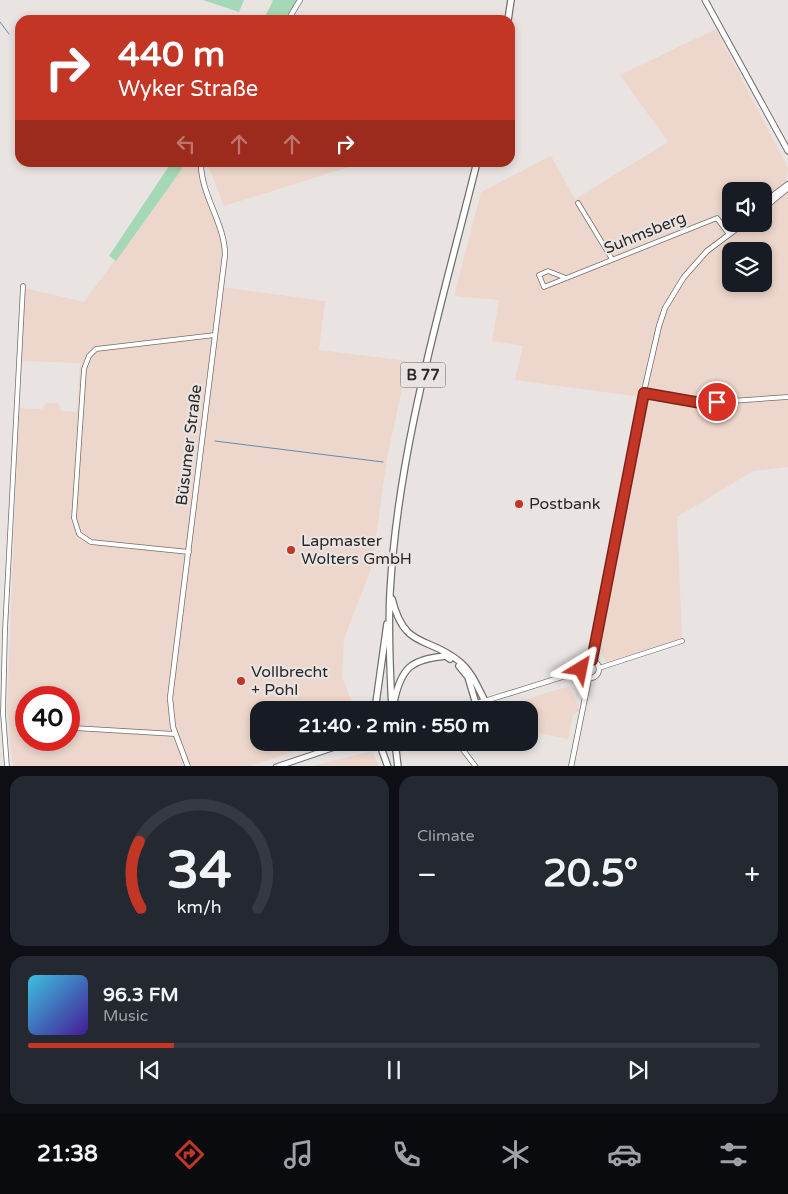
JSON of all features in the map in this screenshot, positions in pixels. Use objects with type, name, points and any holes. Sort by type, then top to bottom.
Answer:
[{"type":"main road","points":[[509,15],[511,0]]},
{"type":"main road","points":[[705,0],[788,151]]},
{"type":"main road","name":"B 77","points":[[392,701],[390,591],[399,505],[416,407],[476,167]]},
{"type":"main road","points":[[390,591],[396,615],[405,630],[420,642],[458,660],[468,670],[484,701]]},
{"type":"main road","points":[[375,701],[390,602]]},
{"type":"main road","points":[[394,701],[398,684],[405,671],[426,658],[446,656],[465,672],[475,701]]},
{"type":"main road","points":[[276,766],[322,751]]},
{"type":"main road","points":[[382,751],[388,766]]},
{"type":"main road","points":[[396,751],[398,766]]},
{"type":"street","points":[[291,15],[300,0]]},
{"type":"street","name":"Büsumer Straße","points":[[188,766],[175,734],[170,708],[225,248],[202,175],[201,167]]},
{"type":"street","points":[[772,196],[788,184]]},
{"type":"street","points":[[772,201],[788,188]]},
{"type":"street","points":[[578,203],[612,259]]},
{"type":"street","name":"Suhmsberg","points":[[566,278],[548,270],[538,275],[544,287],[717,218],[728,233]]},
{"type":"street","points":[[592,660],[644,393],[659,326],[674,291],[696,262],[728,233]]},
{"type":"street","points":[[7,766],[2,713],[23,286]]},
{"type":"street","points":[[188,552],[91,542],[79,534],[74,518],[84,369],[89,356],[96,349],[215,335]]},
{"type":"street","points":[[644,393],[701,403],[788,397]]},
{"type":"street","points":[[599,668],[682,641]]},
{"type":"street","points":[[592,660],[599,668]]},
{"type":"street","points":[[592,660],[583,663],[581,671],[584,676],[589,678],[597,675],[599,668]]},
{"type":"street","points":[[488,701],[581,671]]},
{"type":"street","points":[[571,766],[589,678]]},
{"type":"street","points":[[80,728],[175,734]]},
{"type":"street","points":[[464,751],[476,766]]},
{"type":"shaded area","points":[[716,29],[788,168],[786,179],[788,183],[788,467],[753,471],[677,517],[682,639],[606,662],[599,647],[649,398],[515,380],[523,346],[492,341],[499,300],[454,296],[481,192],[551,156],[575,199],[668,142],[620,75]]},
{"type":"shaded area","points":[[183,167],[201,167],[202,175],[224,242],[221,287],[325,301],[319,350],[408,361],[387,458],[372,566],[344,639],[342,677],[351,701],[250,701],[250,751],[295,751],[251,766],[13,766],[7,709],[19,408],[42,409],[46,403],[58,403],[61,411],[77,412],[80,363],[21,361],[25,288],[84,302]]},
{"type":"shaded area","points":[[209,167],[349,167],[224,206]]},
{"type":"shaded area","points":[[569,686],[580,710],[573,715],[568,739],[538,733],[538,701],[524,701]]},
{"type":"shaded area","points":[[372,751],[379,766],[313,766]]},
{"type":"green space","points":[[203,0],[244,0],[239,12]]},
{"type":"green space","points":[[271,0],[298,0],[288,15],[266,15],[273,1]]},
{"type":"green space","points":[[168,167],[183,167],[116,261],[109,256]]},
{"type":"waterway","points":[[0,22],[9,34]]},
{"type":"waterway","points":[[215,441],[383,462]]},
{"type":"place","name":"Postbank","points":[[519,504]]},
{"type":"place","name":"Lapmaster Wolters GmbH","points":[[291,550]]},
{"type":"place","name":"Vollbrecht + Pohl","points":[[241,681]]},
{"type":"route","points":[[581,669],[584,662],[592,660],[644,393],[701,403],[717,402]]}]
